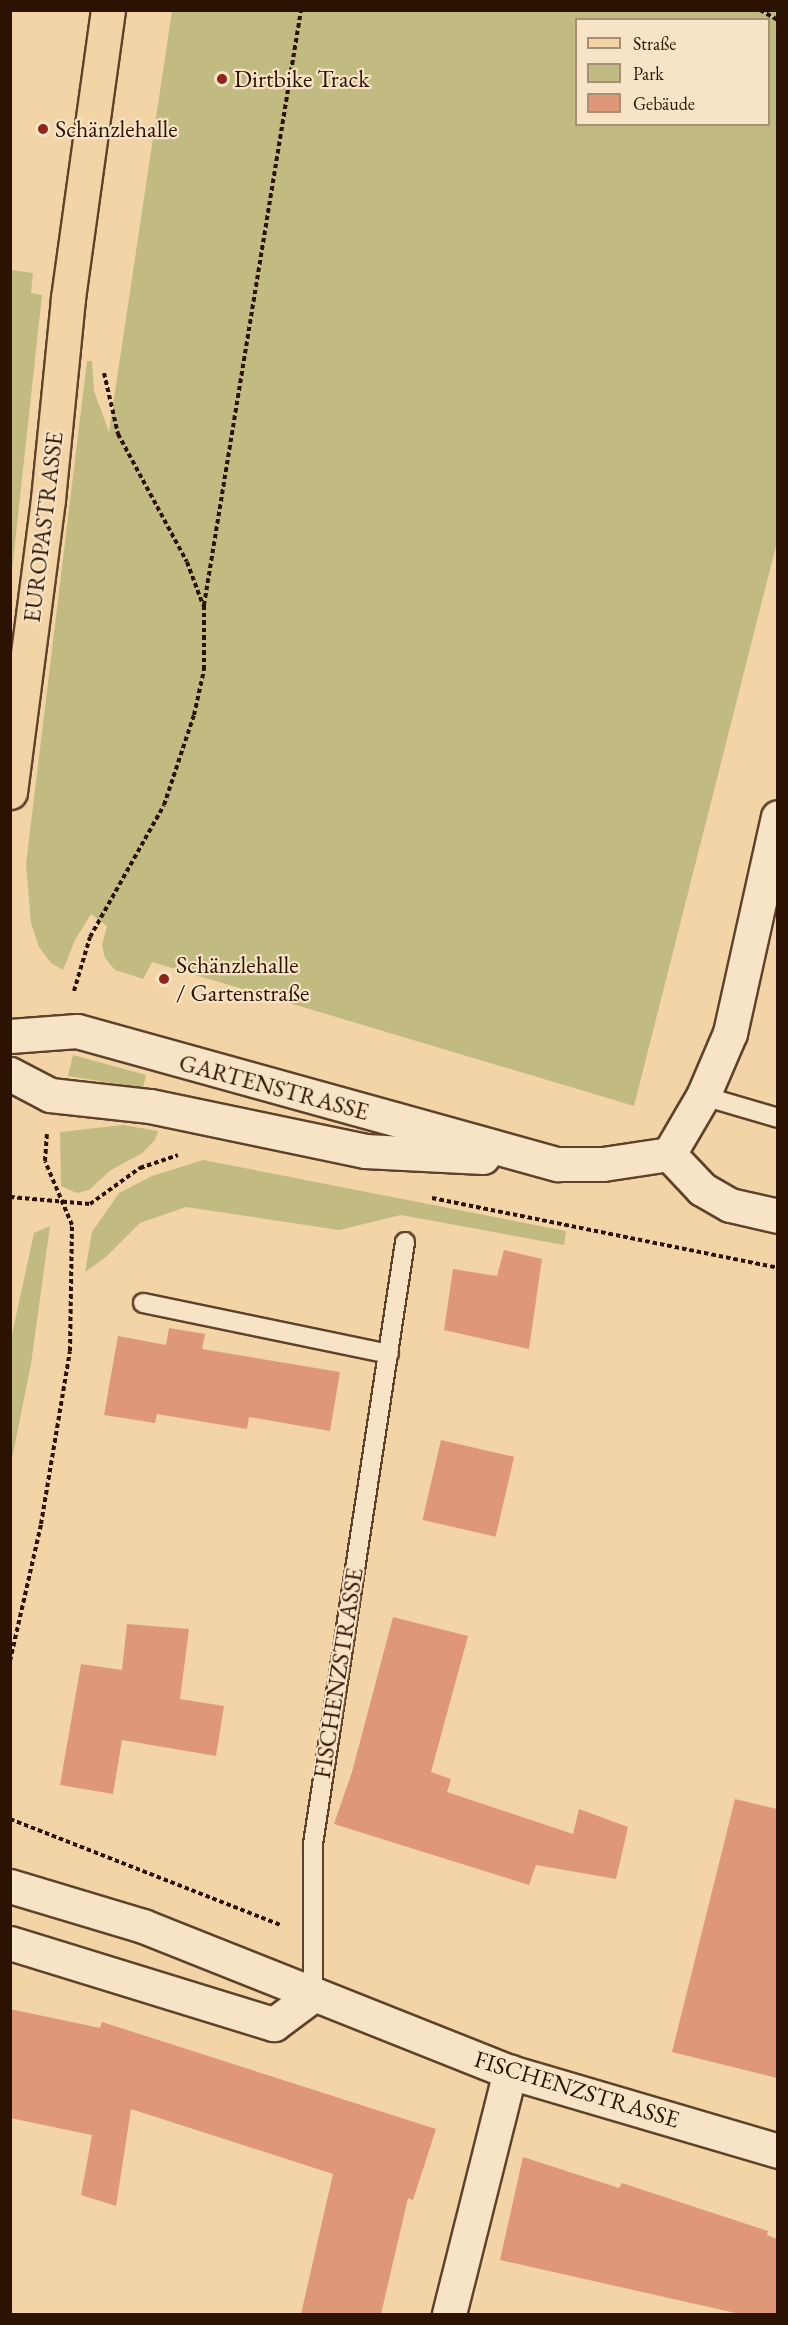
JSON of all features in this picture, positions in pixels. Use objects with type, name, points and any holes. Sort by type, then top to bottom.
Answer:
[{"type":"main road","name":"EUROPASTRASSE","points":[[10,792],[48,499],[68,298],[108,10]]},
{"type":"street","points":[[777,818],[730,1033],[703,1096],[669,1154],[702,1189],[730,1205],[777,1216]]},
{"type":"street","name":"GARTENSTRASSE","points":[[10,1036],[63,1029],[558,1164],[603,1164],[669,1154]]},
{"type":"street","name":"GARTENSTRASSE","points":[[10,1074],[50,1095],[150,1106],[365,1151],[536,1158]]},
{"type":"street","name":"FISCHENZSTRASSE","points":[[10,1886],[143,1926],[510,2072],[777,2151]]},
{"type":"street","points":[[10,1943],[274,2024],[313,1995]]},
{"type":"street","points":[[449,2314],[510,2072]]},
{"type":"lane","points":[[703,1096],[777,1118]]},
{"type":"lane","name":"FISCHENZSTRASSE","points":[[313,1995],[310,1936],[313,1844],[405,1242]]},
{"type":"lane","points":[[143,1303],[389,1354]]},
{"type":"path","points":[[63,1029],[90,937],[154,825],[184,754],[204,670],[204,605],[301,10]]},
{"type":"path","points":[[760,10],[777,20]]},
{"type":"path","points":[[103,367],[106,395],[118,434],[187,562],[204,605]]},
{"type":"path","points":[[10,1661],[41,1524],[70,1351],[72,1225],[59,1201],[45,1161],[50,1095]]},
{"type":"path","points":[[10,1197],[90,1204],[140,1168],[185,1153]]},
{"type":"path","points":[[429,1197],[777,1268]]},
{"type":"path","points":[[10,1818],[310,1936]]},
{"type":"green space","points":[[172,11],[777,11],[777,542],[634,1106],[152,962],[143,979],[115,970],[105,958],[102,945],[107,926],[91,914],[75,940],[63,970],[51,963],[39,947],[31,923],[26,864],[87,361],[92,361],[94,391],[109,432]]},
{"type":"green space","points":[[11,270],[33,273],[31,293],[42,295],[11,580]]},
{"type":"green space","points":[[73,1055],[146,1075],[143,1088],[68,1076]]},
{"type":"green space","points":[[123,1125],[158,1131],[155,1140],[141,1154],[111,1170],[89,1190],[77,1193],[61,1186],[60,1132]]},
{"type":"green space","points":[[203,1160],[566,1231],[564,1245],[401,1215],[339,1230],[186,1207],[140,1223],[106,1257],[85,1272],[92,1232],[119,1193],[152,1176]]},
{"type":"green space","points":[[50,1226],[31,1364],[11,1464],[11,1339],[34,1233]]},
{"type":"building","points":[[504,1250],[542,1259],[529,1349],[444,1330],[453,1269],[497,1276]]},
{"type":"building","points":[[169,1328],[205,1334],[202,1349],[340,1372],[330,1431],[249,1417],[247,1429],[157,1414],[155,1423],[104,1415],[118,1336],[166,1345]]},
{"type":"building","points":[[441,1440],[514,1457],[496,1537],[423,1520]]},
{"type":"building","points":[[393,1617],[468,1636],[431,1772],[451,1779],[447,1792],[573,1834],[579,1809],[628,1827],[616,1879],[536,1865],[529,1885],[334,1824],[352,1772]]},
{"type":"building","points":[[127,1624],[189,1629],[180,1699],[224,1706],[216,1756],[122,1740],[113,1794],[60,1785],[81,1664],[122,1670]]},
{"type":"building","points":[[735,1799],[777,1809],[777,2078],[672,2052]]},
{"type":"building","points":[[10,2009],[100,2028],[102,2022],[436,2129],[413,2200],[408,2198],[381,2314],[301,2314],[333,2174],[131,2109],[116,2206],[81,2195],[92,2135],[10,2118]]},
{"type":"building","points":[[523,2157],[619,2188],[622,2183],[768,2231],[767,2235],[777,2239],[777,2314],[740,2314],[500,2260]]},
{"type":"place","name":"Dirtbike Track","points":[[222,79]]},
{"type":"place","name":"Schänzlehalle","points":[[43,129]]},
{"type":"place","name":"Schänzlehalle / Gartenstraße","points":[[164,979]]}]
